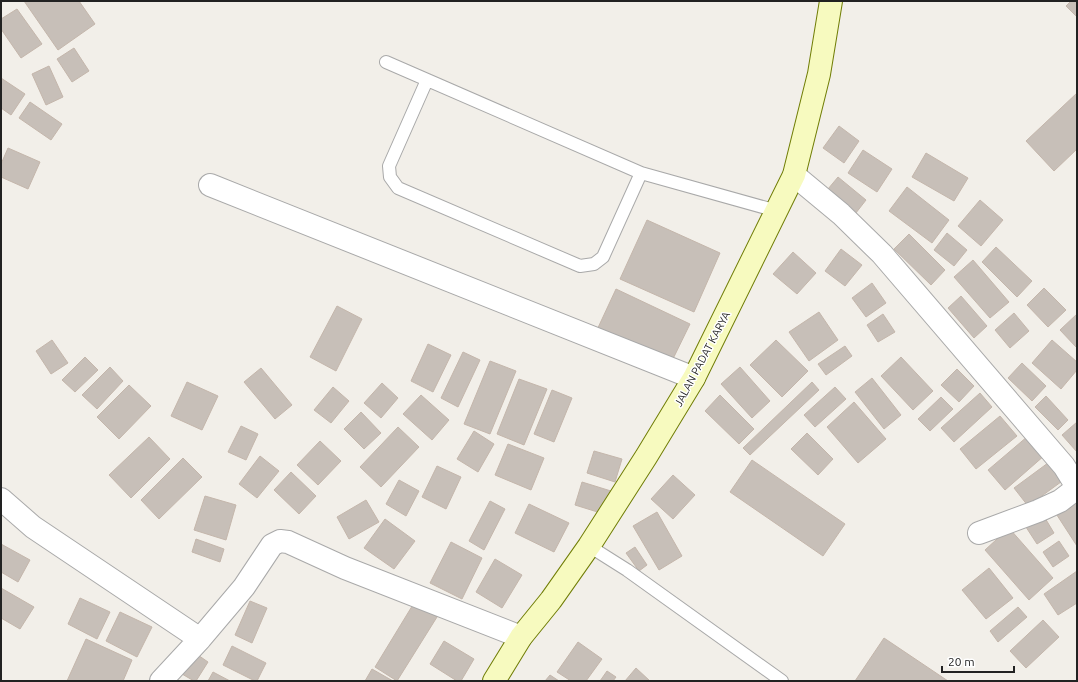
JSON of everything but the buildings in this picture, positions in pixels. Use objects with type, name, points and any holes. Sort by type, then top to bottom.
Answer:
[{"type":"street","name":"JALAN PADAT KARYA","points":[[494,681],[520,637],[550,600],[589,546],[694,378],[794,175],[819,74],[832,1]]},
{"type":"street","points":[[794,175],[842,214],[882,254],[1064,466],[1077,487],[1060,501],[1038,511],[979,533]]},
{"type":"street","points":[[210,185],[694,378]]},
{"type":"street","points":[[1,499],[33,527],[200,639]]},
{"type":"street","points":[[161,681],[200,639],[244,587],[272,545],[280,541],[288,542],[345,568],[520,637]]},
{"type":"lane","points":[[386,62],[641,173],[777,211]]},
{"type":"lane","points":[[426,80],[389,166],[390,177],[398,188],[580,266],[594,264],[604,257],[641,173]]},
{"type":"lane","points":[[589,546],[627,570],[782,681]]}]
